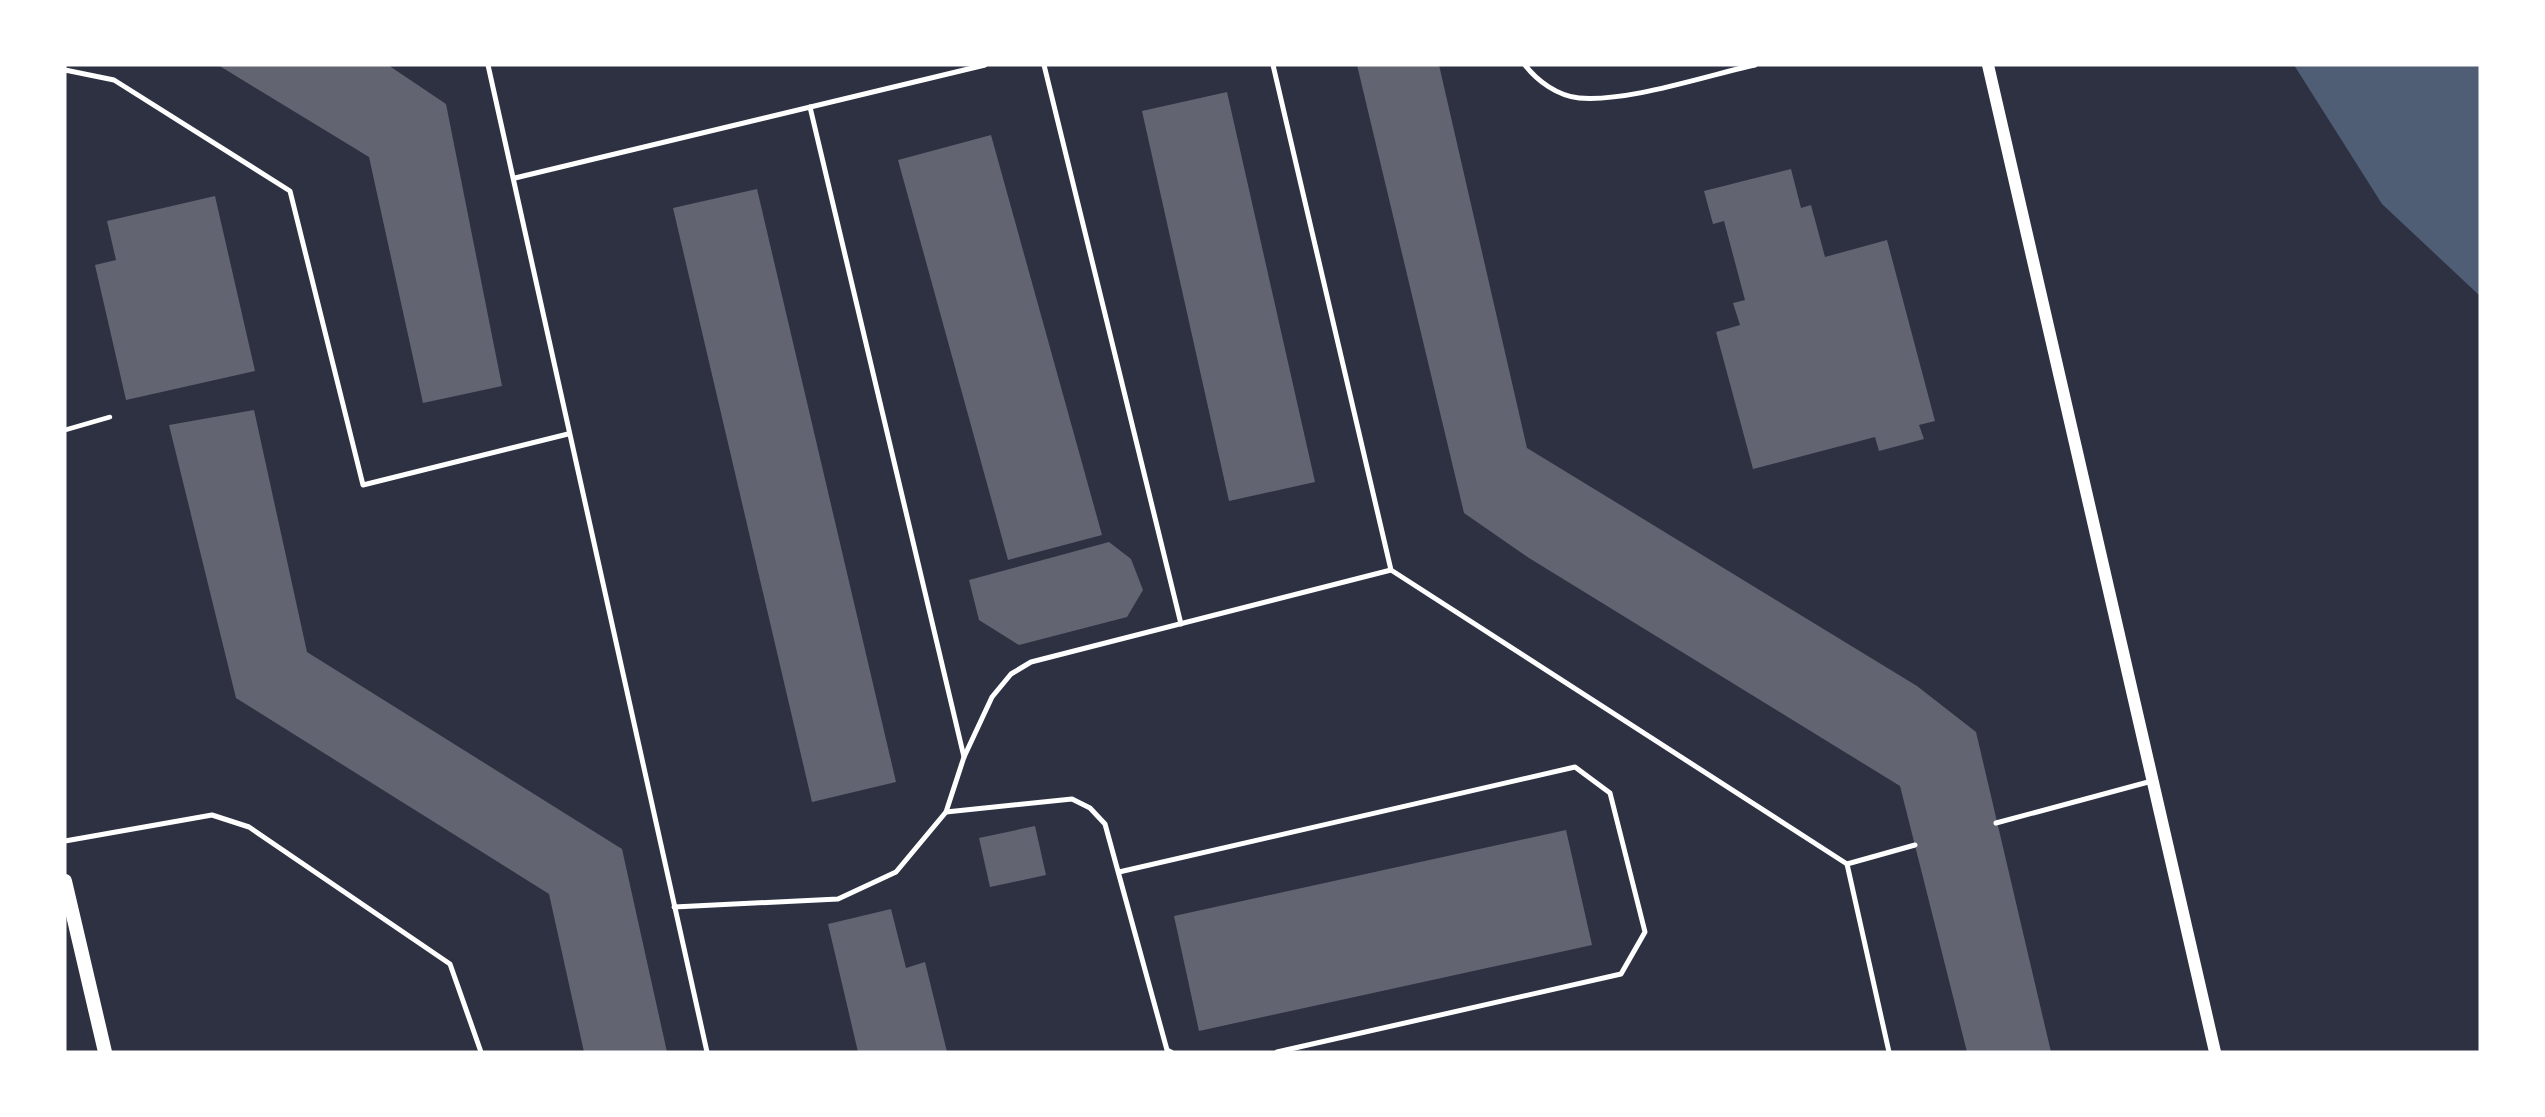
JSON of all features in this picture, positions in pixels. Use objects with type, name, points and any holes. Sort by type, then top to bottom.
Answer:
[{"type":"main road","points":[[65,881],[105,1052]]},
{"type":"street","points":[[1988,65],[2215,1052]]},
{"type":"lane","points":[[488,65],[707,1052]]},
{"type":"lane","points":[[515,178],[985,65]]},
{"type":"lane","points":[[1045,65],[1181,624]]},
{"type":"lane","points":[[1273,65],[1391,570],[1847,864],[1889,1052]]},
{"type":"lane","points":[[1525,65],[1536,81],[1576,98],[1614,97],[1755,65]]},
{"type":"lane","points":[[65,70],[114,80],[290,191],[363,485],[568,435]]},
{"type":"lane","points":[[810,107],[964,757]]},
{"type":"lane","points":[[674,907],[838,899],[896,872],[946,812],[964,757],[992,697],[1011,674],[1031,662],[1391,570]]},
{"type":"lane","points":[[1119,872],[1575,767],[1610,793],[1645,932],[1621,974],[1278,1052]]},
{"type":"lane","points":[[1996,823],[2152,781]]},
{"type":"lane","points":[[946,812],[1072,799],[1090,808],[1105,824],[1167,1050],[1171,1052]]},
{"type":"lane","points":[[65,841],[212,815],[249,827],[450,964],[481,1052]]},
{"type":"lane","points":[[1847,864],[1915,845]]},
{"type":"path","points":[[65,430],[110,417]]},
{"type":"water","points":[[2294,65],[2480,65],[2480,296],[2382,204]]},
{"type":"building","points":[[218,65],[388,65],[446,104],[502,386],[423,403],[369,157]]},
{"type":"building","points":[[1357,65],[1439,65],[1527,448],[1917,686],[1976,732],[2051,1052],[1967,1052],[1900,786],[1529,558],[1464,513]]},
{"type":"building","points":[[1227,92],[1315,482],[1229,501],[1142,111]]},
{"type":"building","points":[[991,135],[1102,535],[1008,560],[898,160]]},
{"type":"building","points":[[1791,169],[1801,208],[1811,205],[1825,257],[1887,240],[1935,421],[1919,425],[1924,439],[1879,451],[1875,437],[1753,469],[1716,332],[1740,325],[1733,303],[1745,300],[1724,221],[1713,224],[1704,191]]},
{"type":"building","points":[[757,189],[896,782],[812,802],[673,208]]},
{"type":"building","points":[[215,196],[255,371],[126,400],[95,265],[116,260],[107,221]]},
{"type":"building","points":[[254,410],[307,652],[622,849],[667,1052],[584,1052],[549,894],[236,698],[169,425]]},
{"type":"building","points":[[1109,542],[1131,559],[1143,590],[1127,617],[1019,645],[979,620],[969,580]]},
{"type":"building","points":[[1035,826],[1046,875],[990,887],[979,838]]},
{"type":"building","points":[[1566,830],[1592,945],[1199,1031],[1174,916]]},
{"type":"building","points":[[891,909],[906,968],[925,962],[947,1052],[858,1052],[828,924]]}]
